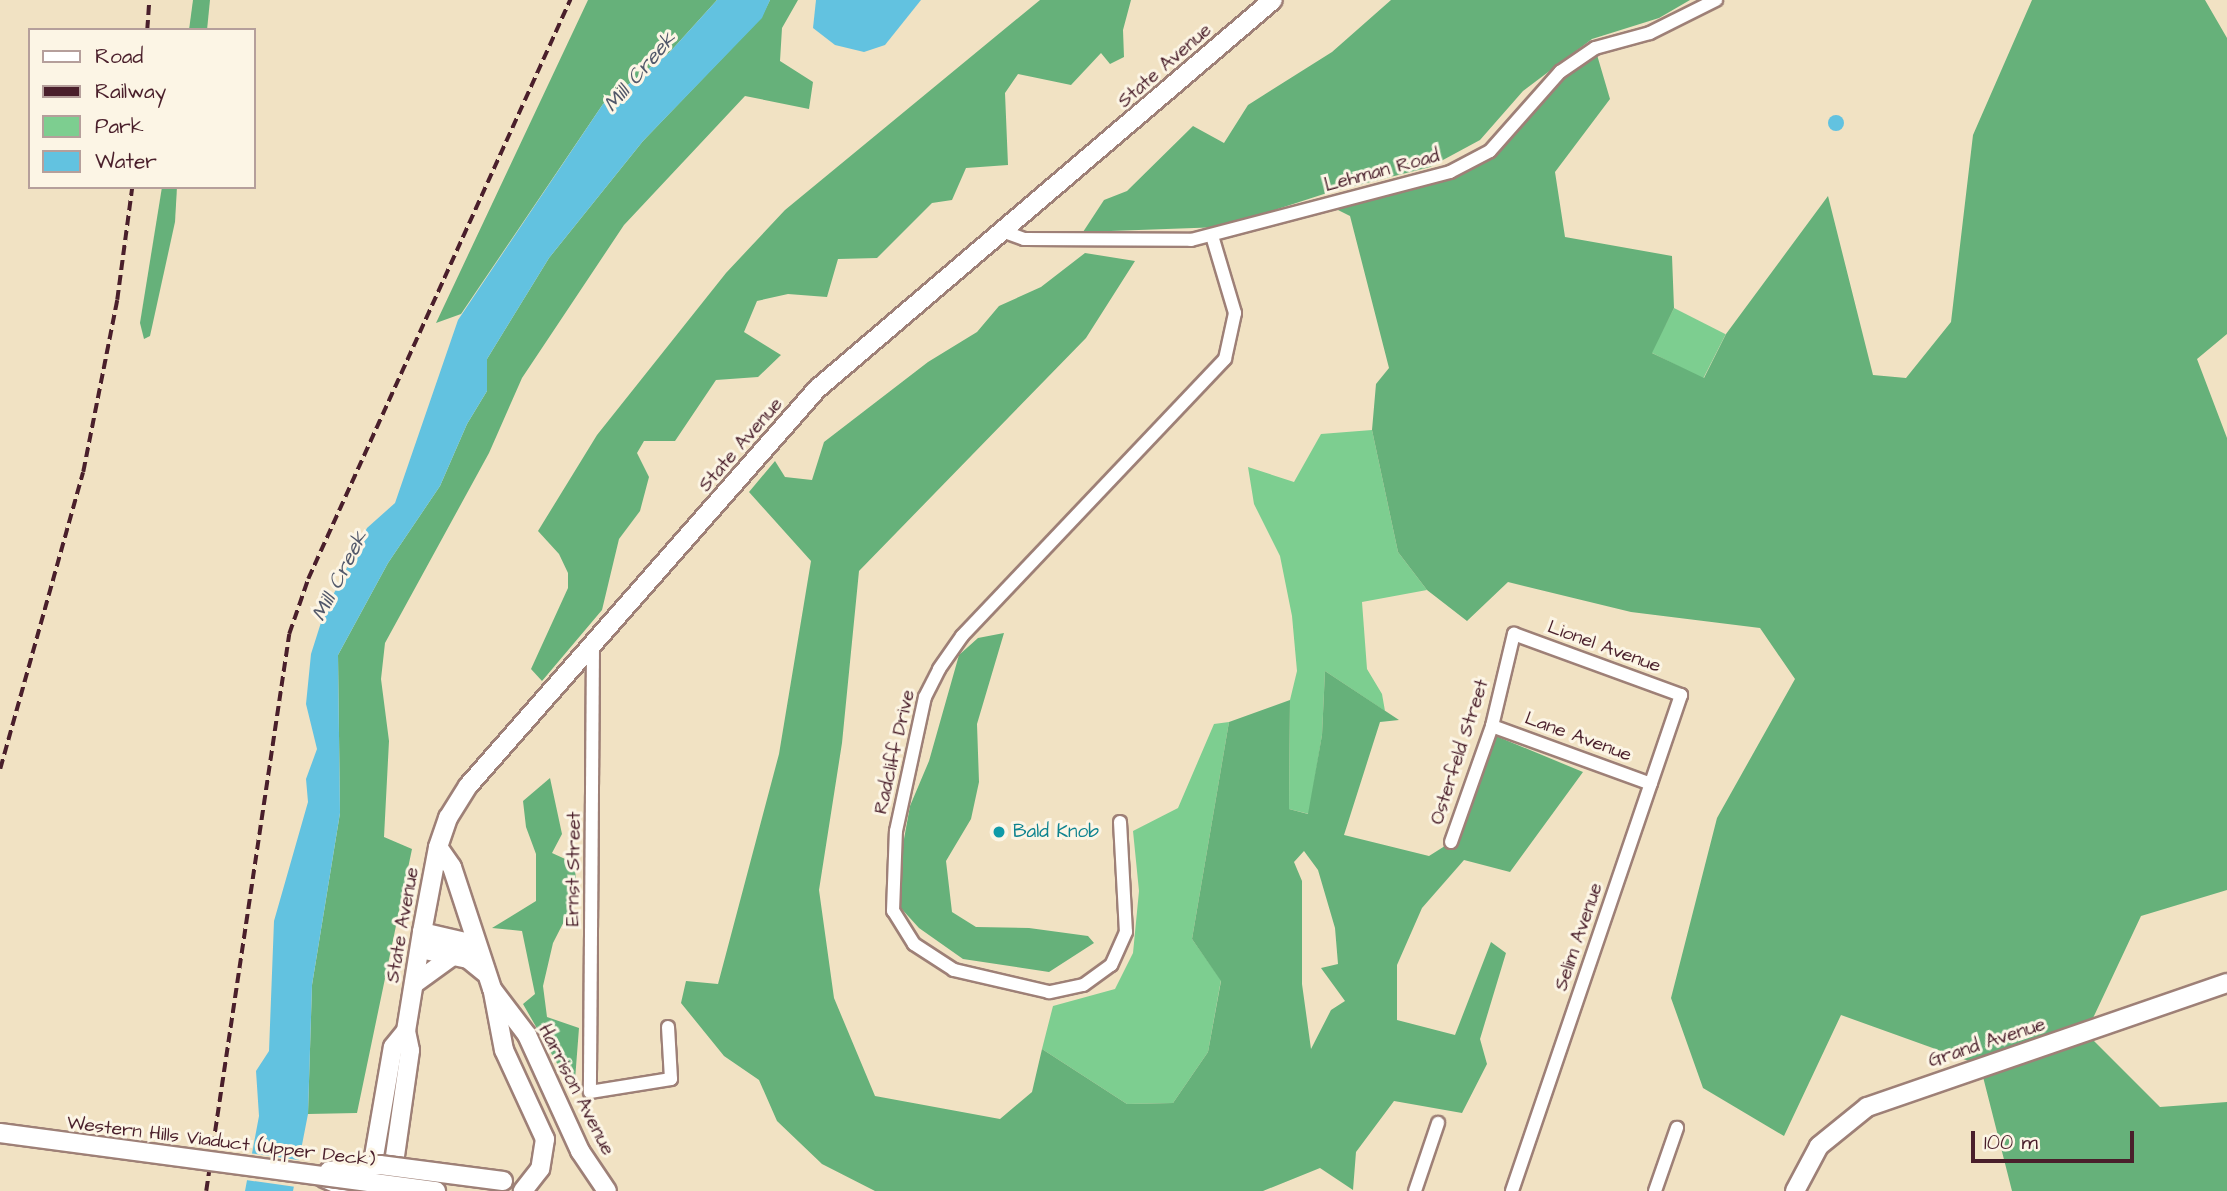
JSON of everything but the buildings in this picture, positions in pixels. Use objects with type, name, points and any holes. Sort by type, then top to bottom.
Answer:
[{"type":"main road","name":"State Avenue","points":[[390,1191],[410,1050],[406,1031],[438,847],[448,818],[468,786],[593,647],[817,389],[1005,232],[1273,0]]},
{"type":"main road","name":"Harrison Avenue","points":[[438,847],[453,867],[484,972],[492,989],[527,1035],[580,1151],[607,1191]]},
{"type":"main road","points":[[421,940],[470,943],[478,952]]},
{"type":"main road","points":[[421,940],[484,972]]},
{"type":"main road","points":[[414,984],[454,955]]},
{"type":"main road","name":"Grand Avenue","points":[[1794,1191],[1819,1146],[1867,1107],[2227,983]]},
{"type":"main road","points":[[308,1172],[380,1165],[532,1189],[545,1159],[543,1130],[503,1050],[492,989]]},
{"type":"main road","name":"State Avenue","points":[[368,1191],[393,1047],[406,1031]]},
{"type":"main road","points":[[0,1133],[437,1191]]},
{"type":"main road","name":"Western Hills Viaduct (Upper Deck)","points":[[0,1133],[437,1191]]},
{"type":"main road","points":[[308,1172],[353,1191]]},
{"type":"street","name":"Lehman Road","points":[[1005,232],[1024,239],[1074,241],[1151,242],[1212,236],[1464,168],[1490,151],[1560,72],[1595,48],[1650,33],[1716,0]]},
{"type":"street","name":"Radcliff Drive","points":[[1119,822],[1126,932],[1111,965],[1083,985],[1049,992],[954,970],[914,944],[893,911],[896,831],[926,697],[939,669],[962,636],[1225,359],[1234,313],[1212,236]]},
{"type":"street","name":"Lionel Avenue","points":[[1514,634],[1681,695]]},
{"type":"street","name":"Osterfeld Street","points":[[1451,842],[1492,726],[1514,634]]},
{"type":"street","name":"Ernst Street","points":[[593,647],[590,1092],[671,1079],[668,1027]]},
{"type":"street","name":"Selim Avenue","points":[[1512,1191],[1681,695]]},
{"type":"street","name":"Lane Avenue","points":[[1492,726],[1651,784]]},
{"type":"street","points":[[1415,1191],[1438,1123]]},
{"type":"street","points":[[1655,1191],[1677,1128]]},
{"type":"green space","points":[[193,0],[210,0],[207,28],[189,28]]},
{"type":"green space","points":[[588,0],[717,0],[669,53],[603,104],[461,314],[436,323]]},
{"type":"green space","points":[[770,0],[798,0],[782,28],[780,61],[813,82],[809,109],[745,96],[624,225],[522,378],[489,453],[385,643],[381,679],[389,741],[384,837],[412,849],[357,1113],[308,1114],[312,985],[340,813],[338,655],[388,563],[440,486],[467,424],[487,391],[487,359],[549,258],[643,141],[761,18]]},
{"type":"green space","points":[[1040,0],[1131,0],[1123,30],[1124,57],[1110,64],[1101,53],[1071,85],[1018,74],[1005,93],[1008,165],[966,168],[952,200],[932,203],[877,258],[838,259],[827,297],[788,294],[757,301],[744,332],[781,355],[758,377],[716,380],[675,441],[644,441],[637,453],[649,477],[640,511],[619,539],[602,610],[542,681],[531,669],[568,588],[568,573],[559,554],[538,531],[597,435],[726,273],[785,210]]},
{"type":"green space","points":[[1391,0],[1690,0],[1659,18],[1592,39],[1523,91],[1480,140],[1430,167],[1327,193],[1222,227],[1083,232],[1104,200],[1127,191],[1193,126],[1224,143],[1248,105],[1332,52]]},
{"type":"green space","points":[[2032,0],[2205,0],[2227,38],[2227,334],[2197,359],[2227,438],[2227,890],[2141,916],[2086,1033],[2160,1107],[2227,1102],[2227,1191],[2012,1191],[1980,1065],[1841,1015],[1784,1136],[1703,1088],[1671,998],[1717,818],[1795,679],[1760,628],[1631,612],[1508,582],[1467,621],[1427,590],[1398,552],[1372,430],[1376,384],[1389,368],[1350,216],[1330,206],[1464,168],[1595,48],[1610,99],[1555,172],[1565,237],[1672,256],[1674,308],[1652,353],[1704,378],[1726,334],[1828,196],[1873,375],[1906,378],[1951,322],[1973,135]]},
{"type":"green space","points":[[162,189],[177,189],[175,222],[150,336],[144,339],[140,323]]},
{"type":"green space","points":[[1085,253],[1135,261],[1086,338],[859,571],[842,743],[819,890],[834,998],[875,1096],[1000,1119],[1032,1092],[1042,1049],[1127,1104],[1173,1103],[1208,1052],[1221,981],[1192,939],[1229,722],[1290,700],[1289,809],[1308,814],[1322,735],[1325,671],[1399,720],[1380,722],[1344,835],[1429,856],[1456,839],[1496,736],[1583,772],[1510,872],[1464,860],[1422,908],[1397,965],[1397,1020],[1455,1035],[1491,942],[1506,953],[1480,1039],[1487,1064],[1462,1113],[1394,1101],[1356,1152],[1353,1190],[1320,1168],[1263,1191],[875,1191],[822,1164],[777,1121],[759,1080],[724,1056],[681,1003],[686,981],[718,984],[779,754],[811,561],[749,492],[775,461],[785,477],[812,480],[824,442],[928,362],[977,332],[999,306],[1041,287]],"holes":[[[1304,851],[1318,870],[1335,928],[1338,964],[1321,968],[1345,1001],[1331,1010],[1311,1049],[1302,984],[1302,881],[1294,862]]]},
{"type":"green space","points":[[1674,308],[1726,334],[1703,379],[1651,353]]},
{"type":"green space","points":[[1372,430],[1398,552],[1427,590],[1362,602],[1367,669],[1382,694],[1385,711],[1325,671],[1322,735],[1309,814],[1289,809],[1290,700],[1297,671],[1292,616],[1280,556],[1254,504],[1248,467],[1294,482],[1321,434]]},
{"type":"green space","points":[[1004,633],[977,724],[979,782],[971,819],[946,861],[952,912],[976,927],[1029,928],[1088,936],[1094,943],[1049,972],[963,959],[919,928],[899,906],[900,861],[910,806],[929,761],[959,655],[978,638]]},
{"type":"green space","points":[[1229,722],[1192,939],[1221,980],[1208,1052],[1173,1103],[1127,1104],[1042,1049],[1053,1006],[1115,989],[1133,953],[1139,891],[1133,831],[1178,808],[1214,724]]},
{"type":"green space","points":[[550,778],[562,834],[552,853],[574,863],[578,894],[553,943],[543,986],[547,1017],[579,1028],[574,1093],[523,1004],[535,994],[522,931],[492,928],[536,901],[536,854],[526,827],[523,801]]},
{"type":"water","points":[[717,0],[770,0],[762,18],[643,141],[549,258],[487,359],[487,391],[467,424],[440,486],[388,563],[338,655],[340,813],[312,985],[308,1114],[293,1191],[245,1191],[259,1116],[256,1071],[269,1051],[274,921],[308,802],[306,779],[317,749],[306,704],[311,654],[324,613],[367,528],[395,503],[458,320],[603,104],[669,53]]},
{"type":"water","points":[[816,0],[921,0],[885,45],[864,52],[835,45],[813,28]]},
{"type":"water","points":[[1833,115],[1839,115],[1844,123],[1842,129],[1833,131],[1828,126],[1828,120]]},
{"type":"pier","points":[[248,1153],[303,1161],[300,1188],[244,1180]]},
{"type":"railway","points":[[147,28],[149,0]]},
{"type":"railway","points":[[206,1191],[289,634],[308,579],[570,0]]},
{"type":"railway","points":[[0,769],[83,472],[117,300],[132,189]]},
{"type":"place","name":"Bald Knob","points":[[999,832]]},
{"type":"water label","name":"Mill Creek","points":[[640,72]]},
{"type":"water label","name":"Mill Creek","points":[[340,576]]}]
